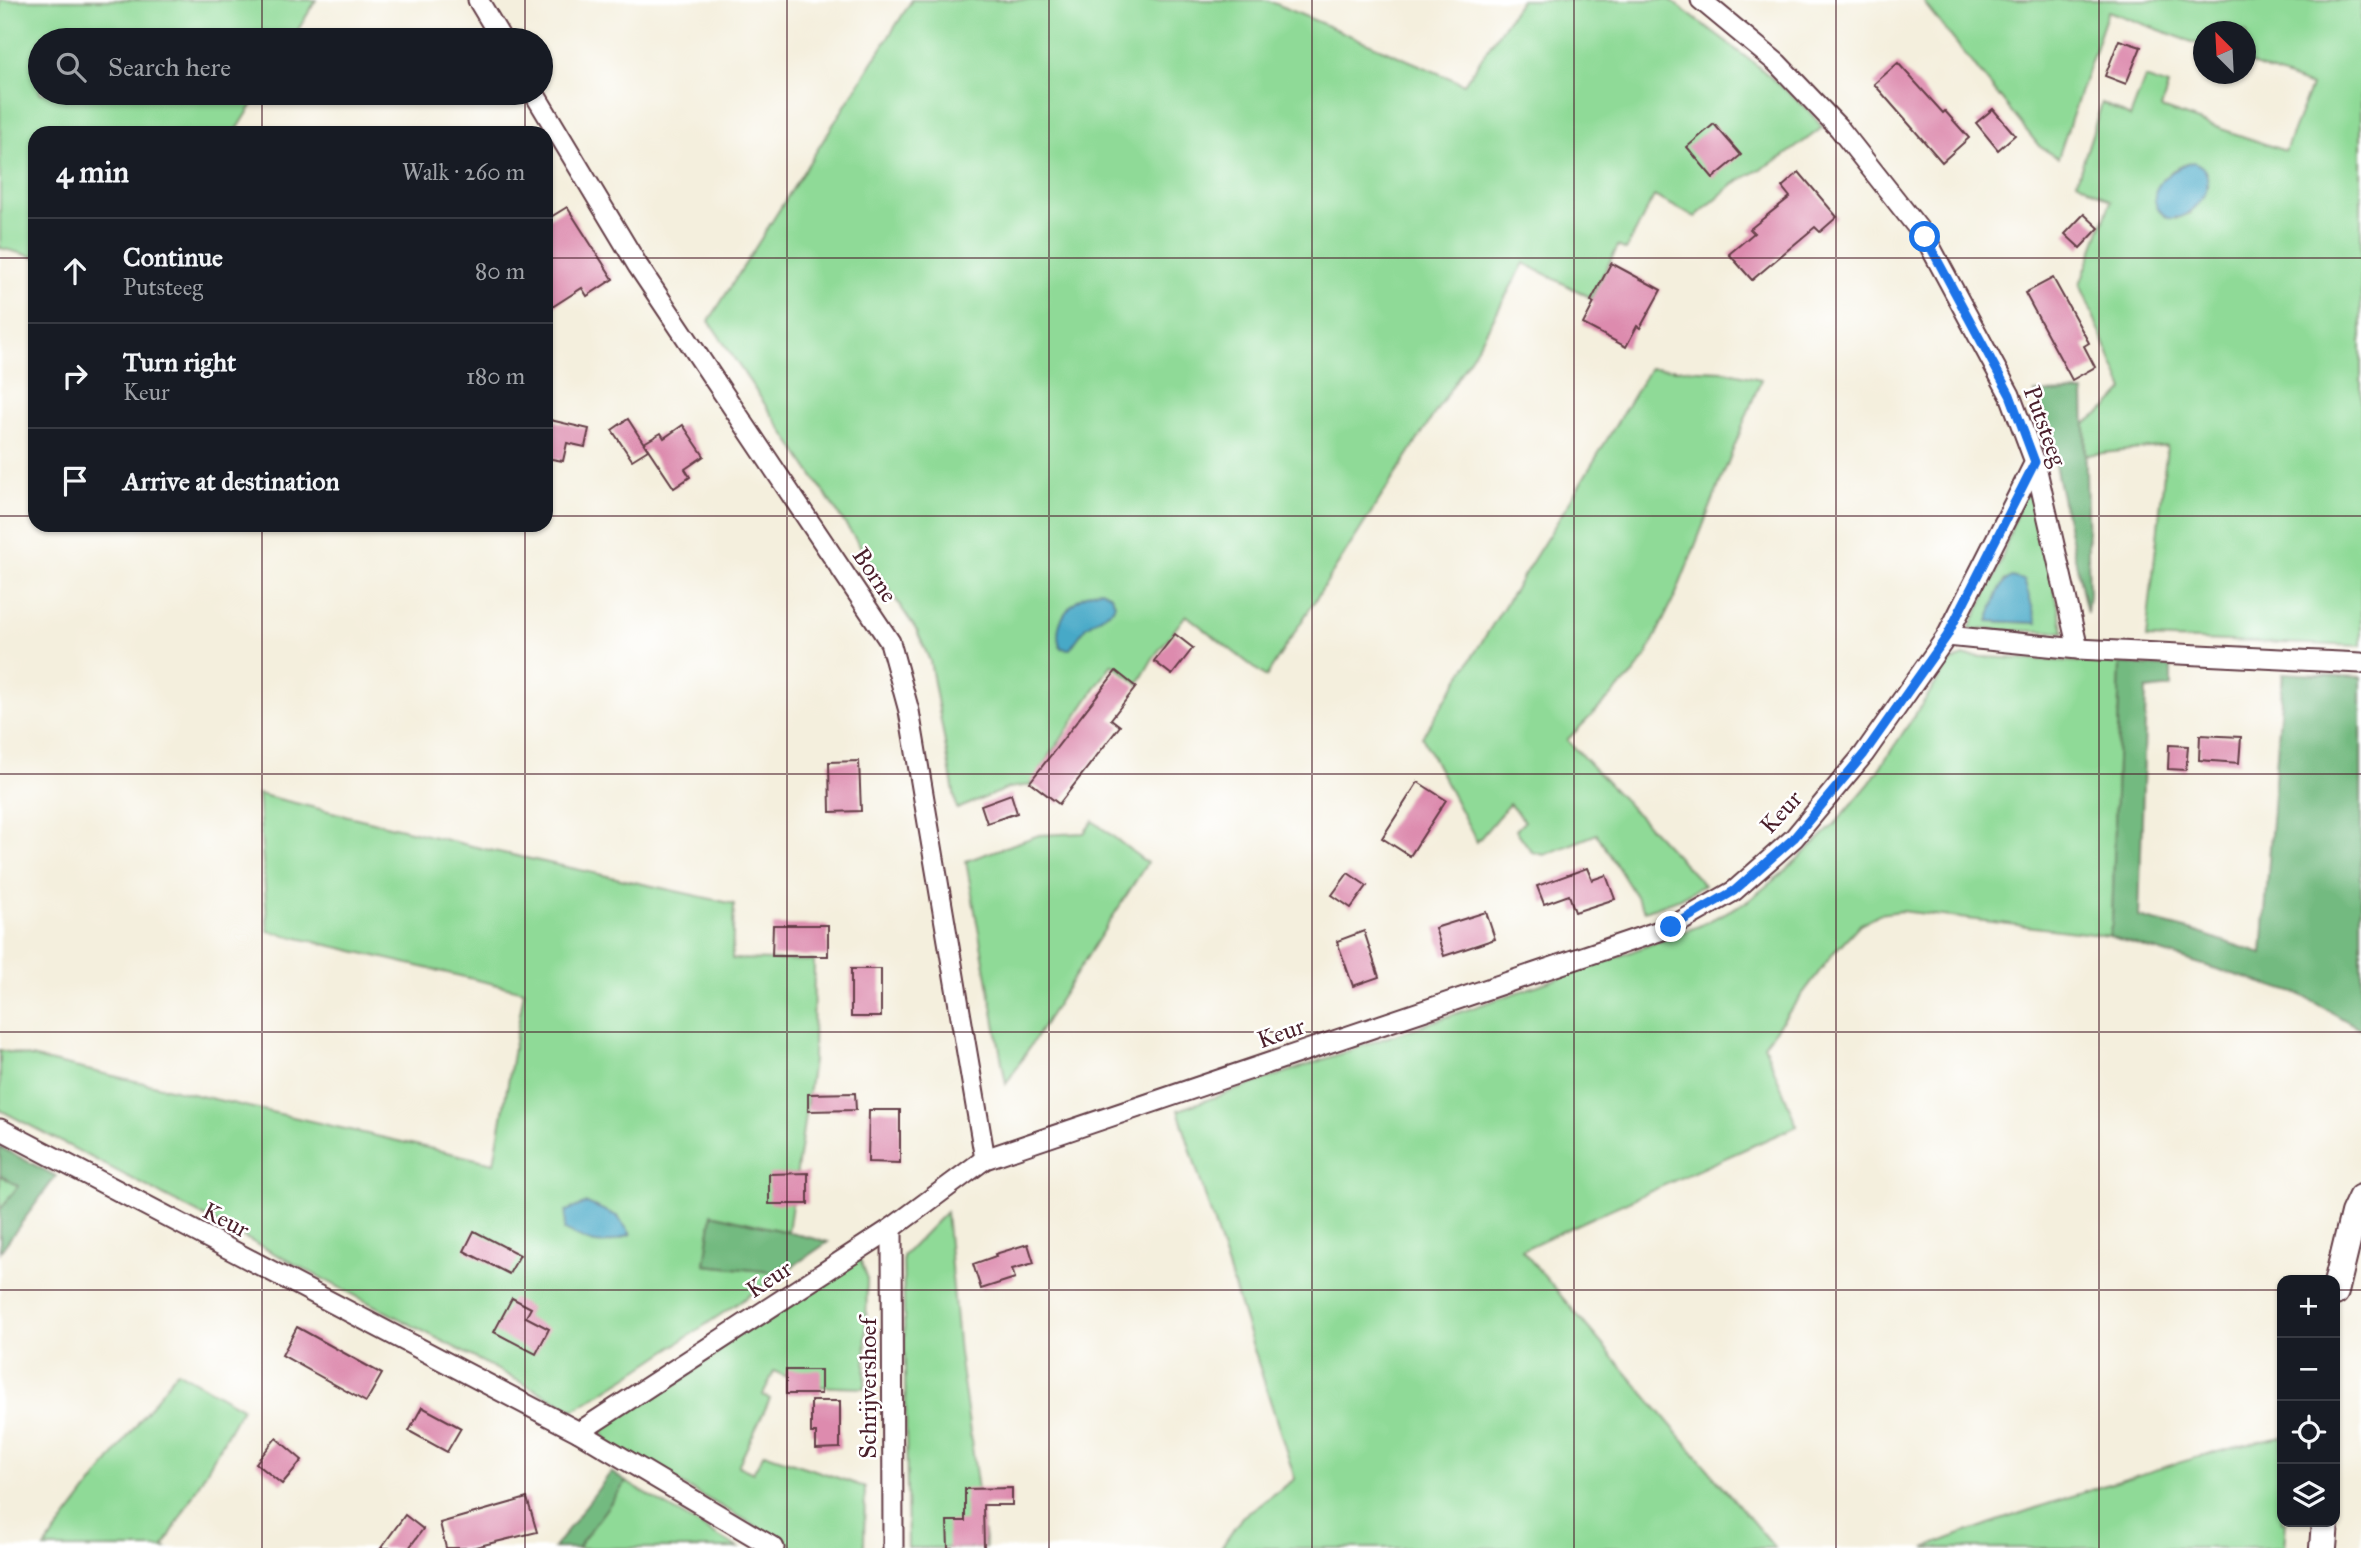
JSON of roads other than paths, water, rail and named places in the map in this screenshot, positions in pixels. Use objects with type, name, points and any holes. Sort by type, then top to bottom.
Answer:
[{"type":"main road","points":[[2339,1275],[2354,1213],[2361,1198]]},
{"type":"main road","points":[[2323,1548],[2325,1527]]},
{"type":"street","points":[[478,0],[495,28]]},
{"type":"street","name":"Putsteeg","points":[[1701,0],[1777,63],[1839,128],[1925,237],[2010,395],[2035,462],[2078,649]]},
{"type":"street","name":"Borne","points":[[541,105],[638,266],[890,642],[909,711],[985,1159]]},
{"type":"street","name":"Keur","points":[[579,1432],[892,1228],[985,1159],[1671,927],[1734,891],[1794,838],[1864,754],[1947,636],[2035,462]]},
{"type":"street","points":[[1947,636],[2078,649],[2361,663]]},
{"type":"street","name":"Keur","points":[[0,1129],[579,1432],[774,1548]]},
{"type":"street","name":"Schrijvershoef","points":[[892,1228],[893,1548]]},
{"type":"water","points":[[2193,162],[2202,167],[2207,175],[2204,194],[2190,212],[2180,217],[2168,218],[2159,210],[2155,192],[2165,177]]},
{"type":"water","points":[[2011,577],[2024,580],[2037,623],[1988,621],[1999,591]]},
{"type":"water","points":[[1101,590],[1111,595],[1115,604],[1113,609],[1086,627],[1070,649],[1061,648],[1059,628],[1067,610],[1083,597]]},
{"type":"water","points":[[587,1203],[617,1216],[631,1234],[611,1242],[597,1243],[564,1230],[566,1211]]}]
